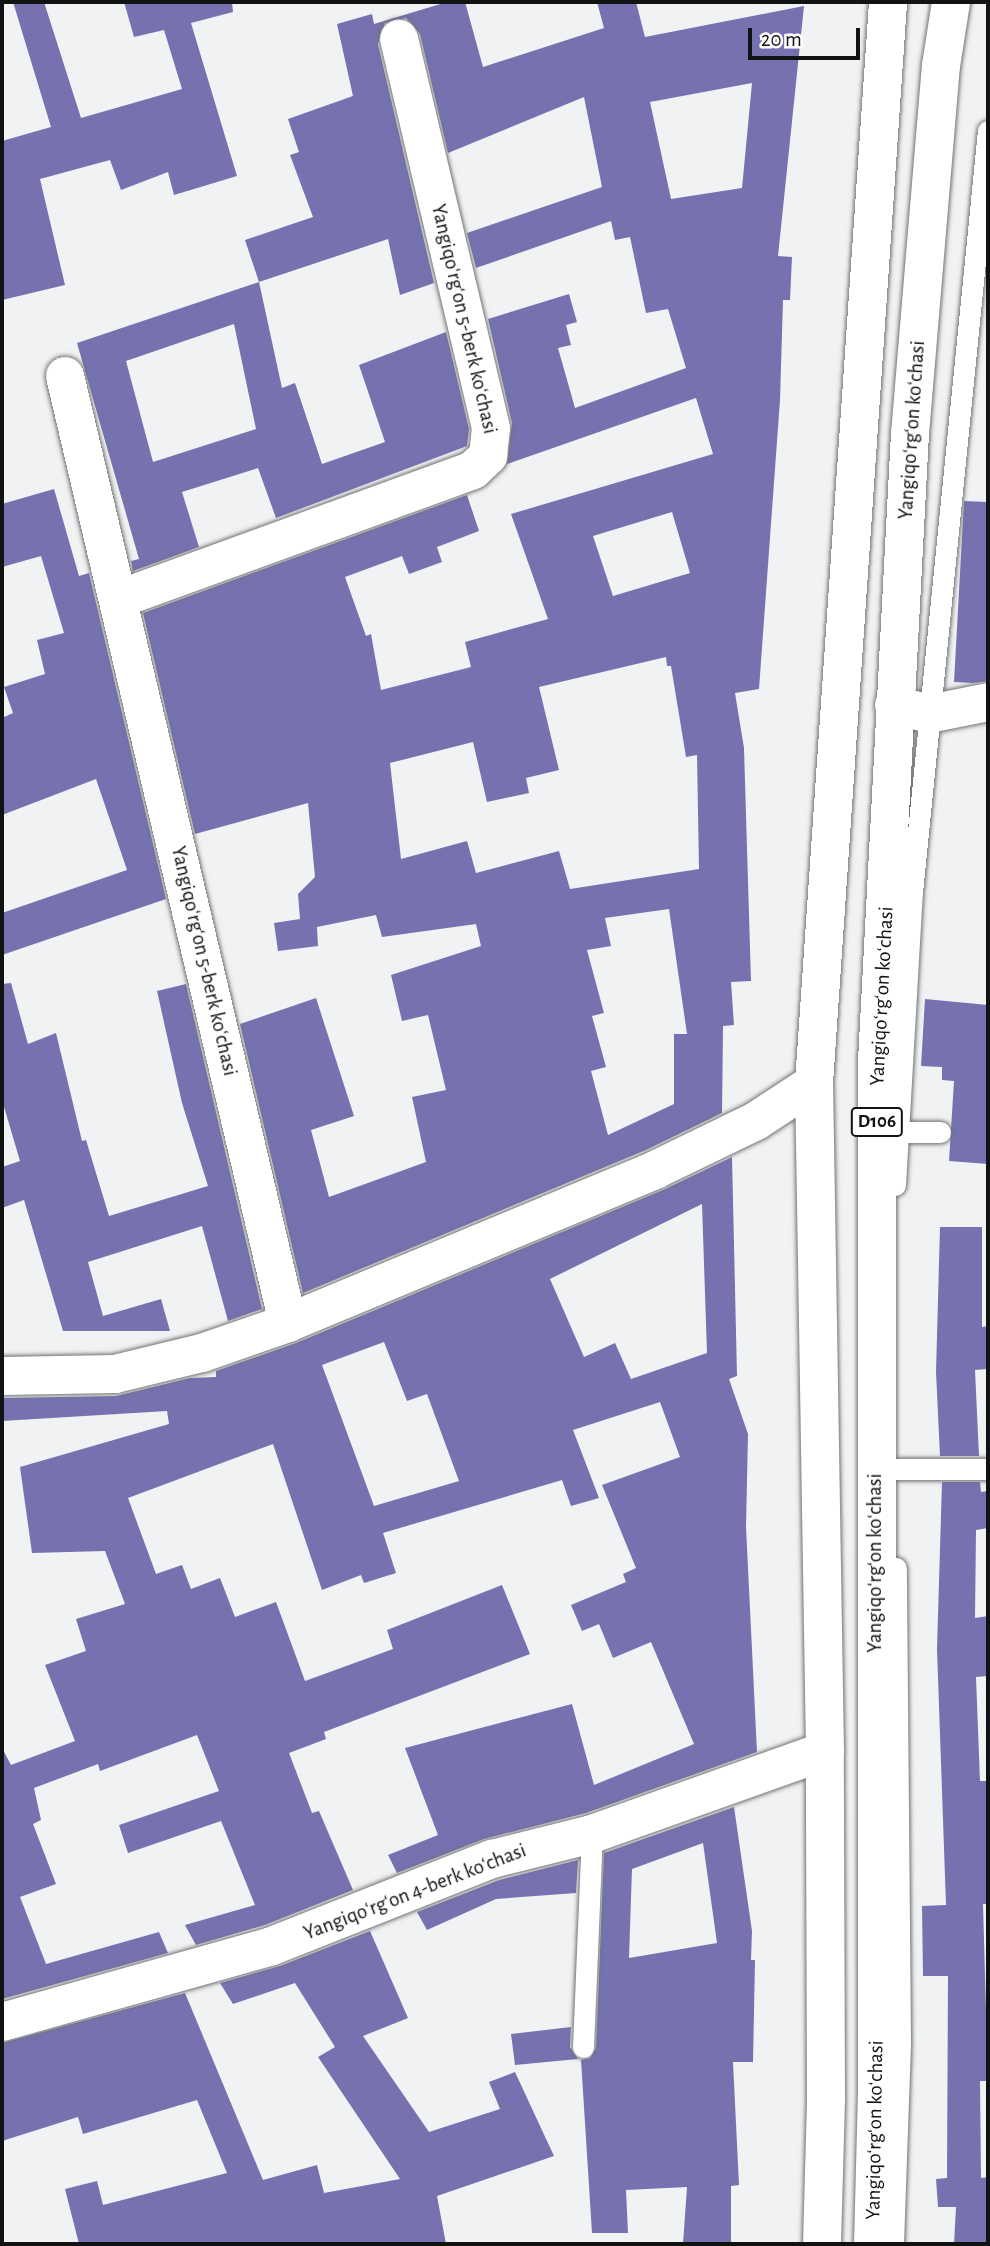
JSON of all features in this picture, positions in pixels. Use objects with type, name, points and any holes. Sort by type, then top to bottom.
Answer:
[{"type":"main road","points":[[822,2244],[826,2099],[825,1751],[814,1083],[888,2]]},
{"type":"main road","name":"Yangiqoʻrgʻon koʻchasi","points":[[873,2244],[877,2086],[877,1061],[912,709],[910,434],[941,66],[951,2]]},
{"type":"main road","name":"Yangiqoʻrgʻon 5-berk koʻchasi","points":[[119,600],[473,470],[488,456],[491,428],[399,39]]},
{"type":"main road","name":"Yangiqoʻrgʻon 5-berk koʻchasi","points":[[65,376],[288,1323]]},
{"type":"main road","points":[[912,709],[988,702]]},
{"type":"main road","points":[[2,1376],[116,1374],[202,1353],[288,1323],[655,1170],[756,1121],[814,1083]]},
{"type":"main road","name":"Yangiqoʻrgʻon 4-berk koʻchasi","points":[[2,2022],[272,1946],[492,1859],[592,1834],[825,1751]]},
{"type":"lane","points":[[893,2244],[901,2042],[893,1215],[912,892],[912,709],[988,131]]},
{"type":"lane","points":[[898,1132],[940,1132]]},
{"type":"lane","points":[[895,1469],[988,1469]]},
{"type":"lane","points":[[583,2047],[592,1834]]},
{"type":"building","points":[[13,2],[44,2],[81,118],[182,89],[164,30],[134,37],[124,2],[232,2],[233,12],[191,23],[237,176],[174,195],[168,172],[121,190],[110,160],[40,179],[65,285],[2,300],[2,141],[51,127]]},
{"type":"building","points":[[447,2],[465,2],[483,67],[604,28],[597,2],[636,2],[645,37],[804,6],[778,256],[792,257],[790,300],[783,300],[780,400],[759,689],[735,693],[744,748],[751,981],[731,982],[734,1025],[723,1026],[722,1113],[646,1150],[303,1293],[240,1024],[316,998],[354,1116],[311,1130],[329,1197],[426,1162],[412,1097],[446,1090],[428,1015],[402,1021],[391,975],[481,946],[476,924],[382,937],[376,915],[317,927],[318,946],[278,951],[274,923],[300,919],[298,894],[315,877],[308,803],[195,834],[143,613],[467,495],[479,531],[437,547],[442,562],[409,574],[402,556],[345,577],[366,636],[371,634],[381,690],[471,667],[465,642],[548,619],[511,514],[713,454],[696,398],[507,464],[512,423],[488,319],[569,294],[577,322],[566,325],[571,345],[558,348],[575,408],[686,368],[668,309],[646,313],[630,237],[615,240],[611,221],[476,268],[467,233],[602,187],[584,97],[448,153],[420,34],[406,18],[385,23],[378,44],[434,283],[400,295],[388,239],[259,282],[245,240],[313,217],[290,155],[299,152],[288,119],[353,96],[337,24],[372,14],[374,24]],"holes":[[[752,83],[742,188],[671,199],[650,102]],[[672,512],[690,573],[613,596],[593,536]],[[666,657],[667,666],[671,666],[686,757],[697,755],[699,869],[570,889],[559,851],[476,873],[467,841],[401,859],[390,763],[473,742],[487,802],[529,793],[526,778],[559,770],[539,687]],[[669,909],[687,1034],[674,1034],[674,1104],[608,1135],[591,1071],[606,1067],[592,1016],[604,1013],[587,950],[611,946],[605,918]]]},
{"type":"building","points":[[259,282],[282,388],[295,383],[322,464],[385,442],[359,365],[446,332],[469,429],[467,446],[276,518],[258,468],[182,492],[199,547],[133,571],[131,561],[139,559],[77,343]],"holes":[[[234,324],[256,429],[153,462],[126,361]]]},
{"type":"building","points":[[54,489],[79,576],[89,573],[166,899],[2,955],[2,913],[127,870],[96,779],[2,815],[2,718],[13,713],[4,687],[45,674],[37,640],[64,633],[41,556],[2,567],[2,504]]},
{"type":"building","points":[[964,501],[988,502],[988,681],[973,683],[954,682]]},
{"type":"building","points":[[11,983],[28,1044],[56,1033],[82,1141],[86,1140],[109,1216],[208,1186],[182,1103],[157,991],[186,984],[262,1309],[228,1321],[202,1226],[88,1262],[103,1316],[161,1299],[170,1331],[63,1331],[24,1200],[2,1208],[2,1167],[20,1161],[2,1100],[2,984]]},
{"type":"building","points":[[925,999],[988,1005],[988,1164],[949,1161],[954,1081],[942,1080],[942,1067],[921,1066]]},
{"type":"building","points":[[732,1157],[737,1376],[729,1379],[748,1434],[746,1527],[757,1752],[586,1813],[484,1839],[397,1873],[388,1855],[438,1835],[405,1748],[572,1704],[594,1785],[694,1744],[651,1642],[613,1658],[599,1624],[582,1631],[571,1605],[626,1582],[623,1574],[636,1568],[602,1485],[680,1457],[660,1402],[573,1430],[599,1498],[571,1506],[562,1480],[383,1533],[396,1573],[364,1583],[361,1575],[322,1590],[273,1444],[128,1498],[156,1574],[182,1565],[191,1589],[220,1578],[235,1617],[276,1602],[305,1681],[393,1649],[387,1630],[502,1585],[530,1654],[324,1732],[326,1739],[289,1753],[312,1813],[319,1811],[353,1890],[265,1925],[196,1945],[185,1925],[255,1905],[221,1821],[128,1853],[119,1825],[219,1791],[197,1735],[100,1771],[98,1764],[34,1788],[41,1820],[33,1824],[56,1884],[20,1897],[46,1964],[159,1932],[168,1953],[2,1999],[2,1748],[11,1765],[75,1741],[45,1665],[86,1651],[76,1619],[125,1604],[105,1551],[32,1553],[20,1467],[169,1424],[167,1411],[2,1421],[2,1398],[116,1396],[190,1378],[216,1377],[216,1371],[296,1343],[663,1190]],"holes":[[[702,1204],[707,1353],[631,1379],[615,1343],[584,1357],[550,1279]],[[384,1342],[407,1401],[427,1394],[459,1481],[374,1506],[322,1365]]]},
{"type":"building","points":[[940,1227],[982,1227],[982,1327],[988,1326],[988,1369],[975,1370],[979,1456],[940,1456],[936,1372]]},
{"type":"building","points":[[942,1482],[980,1482],[981,1492],[988,1491],[988,1528],[976,1530],[975,1618],[988,1616],[988,1676],[976,1677],[980,1781],[988,1781],[988,1904],[983,1904],[988,2081],[980,2081],[981,2178],[988,2177],[988,2244],[954,2244],[956,2207],[938,2207],[936,2179],[947,2178],[948,1976],[923,1976],[922,1906],[946,1905],[937,1649]]},
{"type":"building","points":[[734,1807],[752,1931],[751,1960],[755,1960],[753,2062],[733,2062],[739,2185],[731,2186],[731,2244],[683,2244],[687,2187],[626,2190],[628,2233],[592,2233],[581,2060],[590,2058],[596,2048],[604,1853]],"holes":[[[703,1843],[717,1943],[629,1958],[632,1869]]]},
{"type":"building","points":[[578,1860],[576,1893],[496,1899],[427,1930],[417,1912],[499,1880]]},
{"type":"building","points":[[370,1931],[408,2018],[363,2036],[429,2132],[500,2109],[489,2082],[515,2072],[554,2156],[437,2196],[446,2244],[79,2244],[65,2189],[97,2181],[103,2205],[227,2173],[197,2100],[83,2134],[78,2117],[2,2141],[2,2043],[185,1993],[263,2180],[317,2165],[324,2193],[400,2179],[318,2057],[335,2047],[295,1983],[233,2004],[220,1983],[280,1966]]},
{"type":"building","points":[[571,2027],[570,2047],[578,2059],[515,2065],[511,2034]]}]
